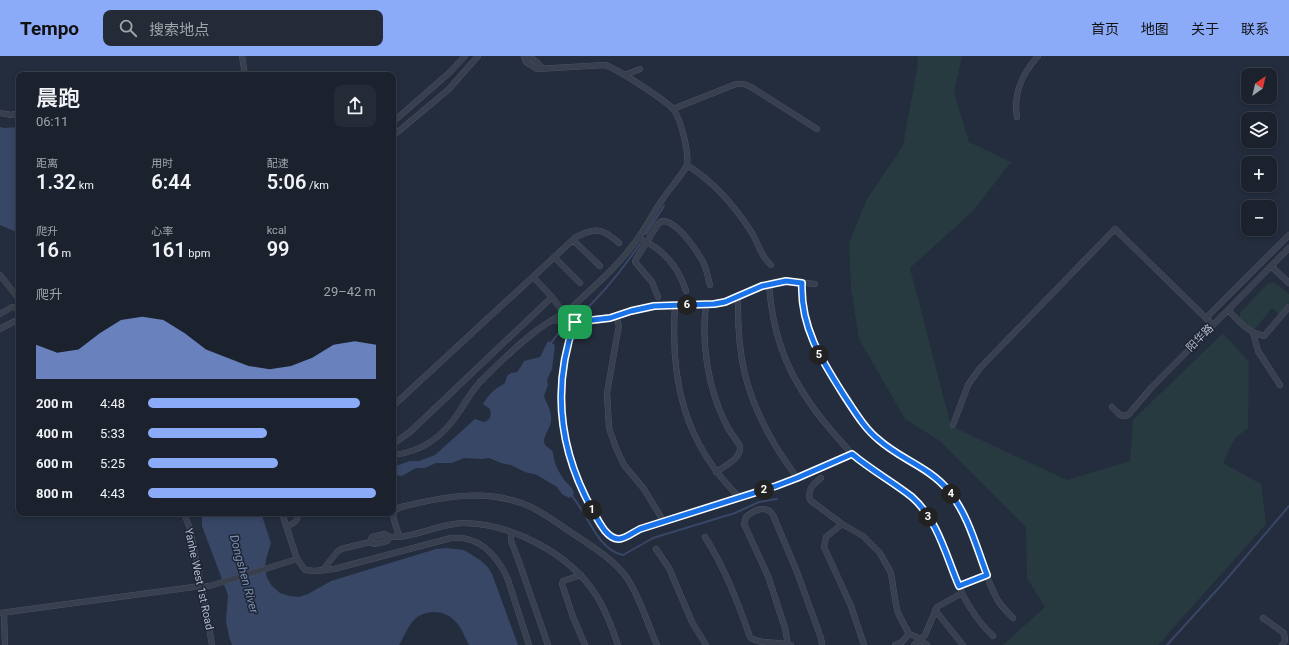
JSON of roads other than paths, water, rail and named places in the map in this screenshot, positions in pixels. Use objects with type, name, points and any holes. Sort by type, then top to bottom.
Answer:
[{"type":"street","points":[[242,56],[245,72]]},
{"type":"street","points":[[396,119],[449,73],[465,56]]},
{"type":"street","points":[[396,133],[449,88],[478,56]]},
{"type":"street","points":[[396,455],[412,452],[432,442],[443,432],[478,384],[520,344],[572,307],[607,274],[621,260],[638,238],[687,165],[687,150],[677,117],[672,109],[625,75],[611,66],[599,64],[542,69],[540,64],[530,57],[524,56]]},
{"type":"street","points":[[1017,117],[1016,102],[1020,82],[1028,68],[1038,56]]},
{"type":"street","points":[[625,75],[640,70]]},
{"type":"street","points":[[672,109],[736,84],[744,84],[817,129]]},
{"type":"street","points":[[0,113],[11,115],[16,114]]},
{"type":"street","points":[[687,165],[714,185],[735,208],[753,234],[764,258],[771,265]]},
{"type":"street","points":[[658,297],[652,282],[635,262],[658,224],[662,221],[669,222],[696,251],[704,264],[710,286]]},
{"type":"street","points":[[952,425],[968,385],[980,368],[1115,229],[1213,325]]},
{"type":"street","points":[[396,403],[573,240],[586,232],[601,230],[608,233],[619,243]]},
{"type":"street","name":"阳华路","points":[[1206,318],[1289,234]]},
{"type":"street","points":[[638,238],[648,242],[661,251],[672,262],[678,271],[686,291]]},
{"type":"street","points":[[573,240],[600,266]]},
{"type":"street","name":"阳华路","points":[[1112,407],[1120,415],[1128,415],[1152,387],[1289,248]]},
{"type":"street","points":[[554,257],[580,283]]},
{"type":"street","points":[[1271,266],[1289,283]]},
{"type":"street","points":[[0,275],[16,295]]},
{"type":"street","points":[[533,277],[552,297],[563,312]]},
{"type":"street","points":[[552,320],[575,322],[598,320],[654,306],[706,305],[725,302],[769,284],[786,281],[816,284]]},
{"type":"street","points":[[802,283],[802,301],[806,322],[813,343],[826,367],[856,412],[877,439],[930,474],[947,489],[955,499],[966,520],[998,600],[1012,618]]},
{"type":"street","points":[[769,284],[777,331],[790,370],[823,420],[852,454],[912,498],[927,515],[940,536],[962,593],[977,619],[993,636]]},
{"type":"street","points":[[396,442],[410,432],[552,297]]},
{"type":"street","points":[[738,297],[740,353],[749,392],[768,432],[784,460],[797,478]]},
{"type":"street","points":[[675,305],[674,348],[677,380],[693,434],[716,472],[740,498]]},
{"type":"street","points":[[706,305],[704,334],[710,379],[719,410],[741,450],[738,456],[716,472]]},
{"type":"street","points":[[0,314],[12,307],[16,308]]},
{"type":"street","points":[[1228,310],[1245,328],[1253,334],[1264,336],[1289,307]]},
{"type":"street","points":[[616,316],[619,326],[618,336],[606,393],[609,428],[616,448],[624,464],[644,489],[664,522]]},
{"type":"street","points":[[0,329],[16,321]]},
{"type":"street","points":[[575,322],[562,372],[561,405],[566,446],[580,485],[602,525],[610,535],[616,539],[621,539],[640,529],[740,498],[797,478],[852,454]]},
{"type":"street","points":[[1253,334],[1258,351],[1280,385]]},
{"type":"street","points":[[821,478],[809,491],[808,496],[810,500],[842,524],[863,536],[872,544],[887,564],[891,573],[898,613],[908,634],[920,639],[927,645]]},
{"type":"street","points":[[396,510],[401,507],[462,495],[499,497],[518,502],[534,509],[550,518],[598,551],[621,570],[641,604],[657,645]]},
{"type":"street","points":[[706,537],[722,568],[750,638],[760,643],[789,645],[768,576],[744,524],[746,517],[762,509],[766,508],[770,510],[798,572],[821,638],[822,645]]},
{"type":"street","name":"Yanhe West 1st Road","points":[[185,516],[190,529],[212,645]]},
{"type":"street","points":[[283,516],[297,559],[305,570],[314,571],[334,569],[446,539],[459,537],[474,541],[490,551],[497,559],[507,577],[529,645]]},
{"type":"street","points":[[286,526],[294,524],[298,516]]},
{"type":"street","points":[[393,516],[398,536]]},
{"type":"street","points":[[322,570],[341,549],[370,542],[374,544],[380,543],[387,541],[390,537],[405,536],[445,525],[464,523],[511,532],[546,548],[561,558],[581,575],[596,595],[605,612],[618,645]]},
{"type":"street","points":[[842,524],[826,537],[824,547],[851,606],[864,645]]},
{"type":"street","points":[[511,532],[511,541],[548,645]]},
{"type":"street","points":[[656,549],[669,568],[692,622],[706,645]]},
{"type":"street","points":[[5,645],[2,613],[210,586],[297,559]]},
{"type":"street","points":[[581,575],[567,579],[562,584],[573,617],[585,645]]},
{"type":"street","points":[[959,586],[987,575]]},
{"type":"street","points":[[914,645],[928,629],[935,610],[940,604],[962,593]]},
{"type":"street","points":[[935,610],[963,645]]},
{"type":"street","points":[[1263,618],[1284,633],[1285,641],[1282,645]]},
{"type":"street","points":[[895,645],[902,642],[908,634]]},
{"type":"water","points":[[0,127],[16,127],[16,232],[0,225]]},
{"type":"water","points":[[548,341],[555,345],[552,369],[547,380],[548,385],[544,396],[551,414],[551,421],[544,443],[553,452],[558,471],[572,488],[574,494],[569,498],[562,494],[557,487],[537,475],[489,458],[464,458],[452,463],[436,463],[425,468],[416,468],[402,476],[396,475],[396,466],[410,461],[419,461],[435,455],[475,419],[484,422],[488,420],[491,416],[490,409],[483,404],[490,394],[505,383],[507,376],[511,373],[517,372],[524,361],[540,357]]},
{"type":"water","name":"Dongshen River","points":[[202,516],[262,516],[271,543],[266,559],[265,569],[267,578],[272,586],[280,593],[299,597],[308,594],[331,581],[436,549],[446,548],[464,550],[487,566],[492,574],[518,645],[469,645],[455,621],[445,614],[434,612],[423,614],[413,621],[399,645],[232,645],[226,621],[228,595],[202,526]]},
{"type":"waterway","points":[[646,234],[664,206]]},
{"type":"waterway","points":[[579,316],[596,300],[640,244]]},
{"type":"waterway","points":[[550,344],[565,327]]},
{"type":"waterway","points":[[571,495],[577,502],[599,538],[614,552],[623,555],[653,538],[735,513],[759,502],[777,499]]},
{"type":"waterway","points":[[1167,645],[1225,581],[1289,506]]}]
